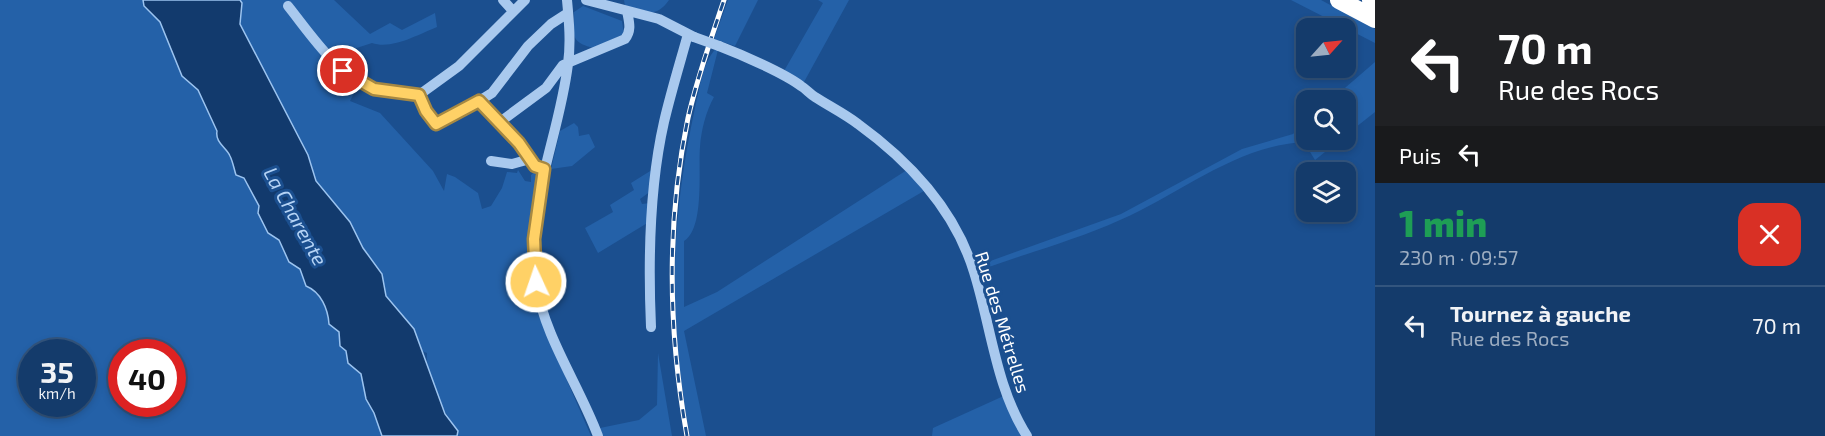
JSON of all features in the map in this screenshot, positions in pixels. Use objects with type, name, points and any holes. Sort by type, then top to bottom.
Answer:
[{"type":"highway","points":[[1340,0],[1375,20]]},
{"type":"highway","points":[[1371,0],[1375,2]]},
{"type":"street","points":[[503,0],[513,11]]},
{"type":"street","points":[[288,6],[317,44],[343,71],[374,89],[419,95],[459,66],[525,0]]},
{"type":"street","points":[[567,0],[569,62],[544,169],[534,239],[538,296],[550,331],[598,436]]},
{"type":"street","name":"Rue des Métrelles","points":[[586,0],[659,19],[800,84],[813,96],[858,123],[898,156],[932,191],[954,226],[973,268],[1002,378],[1016,418],[1027,436]]},
{"type":"street","points":[[500,122],[546,88],[562,65],[625,39],[629,34],[630,25],[627,11]]},
{"type":"street","points":[[419,95],[426,111],[436,124],[479,101],[492,93],[528,46],[551,24],[568,13]]},
{"type":"street","points":[[651,327],[648,274],[654,187],[664,123],[691,35]]},
{"type":"street","points":[[479,101],[500,122],[535,166],[544,169]]},
{"type":"street","points":[[491,161],[512,164],[530,159]]},
{"type":"shaded area","points":[[0,0],[159,0],[355,355],[391,436],[0,436]]},
{"type":"shaded area","points":[[240,0],[334,0],[370,34],[390,23],[402,30],[435,13],[437,27],[414,37],[397,43],[380,45],[372,43],[335,55],[355,91],[350,101],[380,113],[433,171],[444,191],[447,174],[455,177],[478,193],[482,209],[491,206],[502,188],[507,172],[517,173],[518,170],[525,181],[531,182],[531,175],[534,172],[537,175],[528,240],[530,287],[527,297],[533,302],[591,436],[457,436],[458,431],[436,394],[429,373],[427,353],[422,351],[414,329],[386,296],[382,273],[363,248],[350,222],[316,181],[308,155],[240,24],[242,4]]},
{"type":"shaded area","points":[[624,0],[669,0],[659,10],[644,12],[625,6]]},
{"type":"shaded area","points":[[728,0],[758,0],[735,46],[714,39]]},
{"type":"shaded area","points":[[818,0],[849,0],[804,82],[784,71],[823,3]]},
{"type":"shaded area","points":[[1291,0],[1321,0],[1355,18],[1326,18]]},
{"type":"shaded area","points":[[583,6],[622,21],[624,34],[593,48],[580,43],[574,36],[574,12]]},
{"type":"shaded area","points":[[1356,19],[1375,29],[1375,43],[1356,33]]},
{"type":"shaded area","points":[[719,46],[707,93],[714,97],[706,115],[701,141],[698,211],[691,234],[684,241],[684,307],[717,292],[910,168],[929,188],[684,331],[706,436],[690,436],[678,352],[675,312],[677,232],[687,150],[701,83],[709,58]]},
{"type":"shaded area","points":[[1375,62],[1375,112],[1356,127],[1356,90],[1343,90]]},
{"type":"shaded area","points":[[574,123],[578,127],[579,136],[589,134],[595,147],[572,166],[551,169],[560,131]]},
{"type":"shaded area","points":[[1296,131],[1296,143],[1279,145],[1232,161],[1143,209],[1104,227],[986,268],[982,264],[1121,214],[1242,149]]},
{"type":"shaded area","points":[[1309,150],[1328,150],[1315,160]]},
{"type":"shaded area","points":[[655,168],[651,191],[640,199],[642,204],[650,203],[649,222],[598,253],[585,228],[613,212],[610,205],[634,190],[631,183]]},
{"type":"shaded area","points":[[658,353],[672,436],[603,436],[600,428],[639,420],[657,405]]},
{"type":"shaded area","points":[[1008,394],[1027,436],[932,436],[933,428]]},
{"type":"water","name":"La Charente","points":[[143,0],[240,0],[242,3],[240,24],[308,155],[316,181],[350,222],[363,248],[382,274],[386,296],[414,329],[445,414],[458,431],[457,436],[382,436],[366,399],[361,374],[348,363],[346,351],[340,346],[339,332],[329,324],[323,302],[316,292],[306,286],[300,269],[289,262],[279,240],[268,233],[258,213],[259,206],[244,178],[236,175],[231,158],[218,139],[217,131],[198,90],[182,76],[160,22],[144,6]]},
{"type":"railway","points":[[687,436],[673,317],[673,237],[676,198],[688,118],[704,59],[724,0]]},
{"type":"route","points":[[343,71],[374,89],[419,95],[426,111],[436,124],[453,117],[479,101],[519,143],[535,166],[544,169],[534,239],[536,282]]}]
